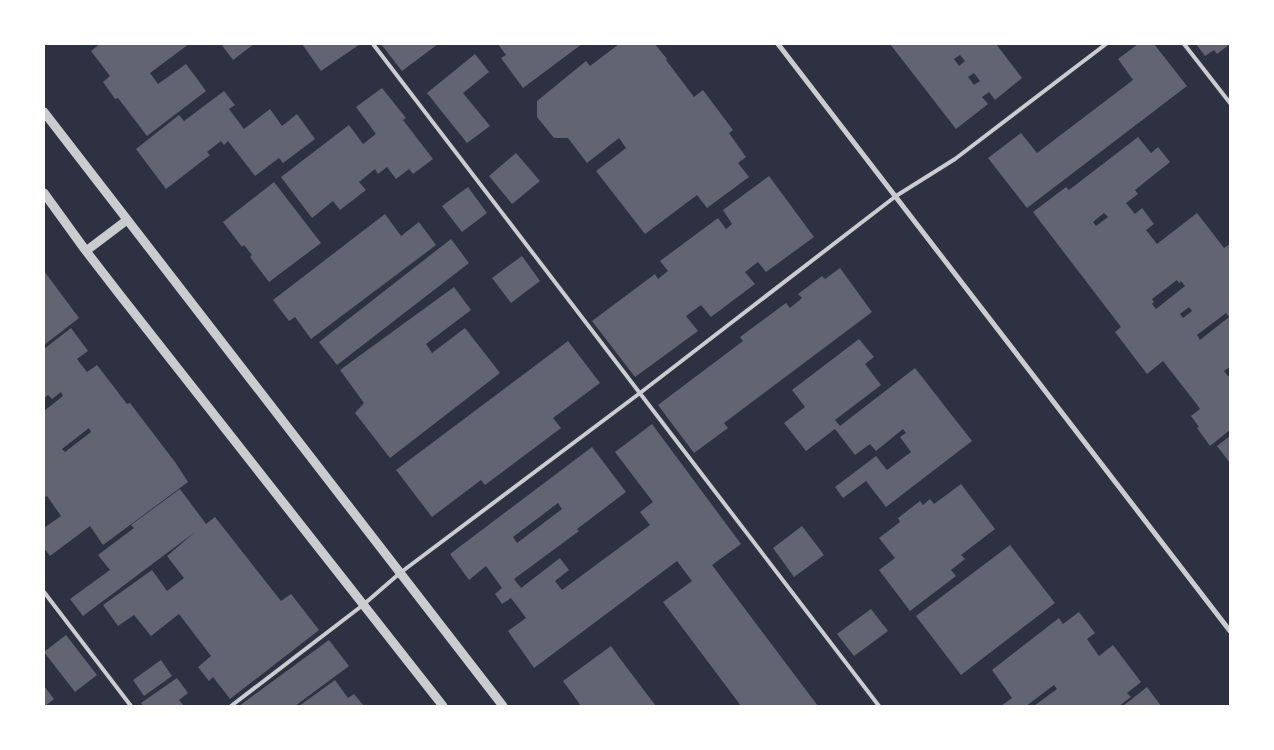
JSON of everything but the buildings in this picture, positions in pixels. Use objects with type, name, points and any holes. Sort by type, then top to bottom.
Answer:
[{"type":"street","points":[[778,44],[1230,631]]},
{"type":"street","points":[[44,112],[500,705]]},
{"type":"street","points":[[44,193],[86,251],[443,706]]},
{"type":"street","points":[[86,251],[127,220]]},
{"type":"lane","points":[[373,44],[879,706]]},
{"type":"lane","points":[[231,706],[364,605],[400,573],[640,393],[896,196],[955,159],[1106,44]]},
{"type":"lane","points":[[1184,44],[1230,103]]},
{"type":"lane","points":[[44,592],[131,706]]}]
